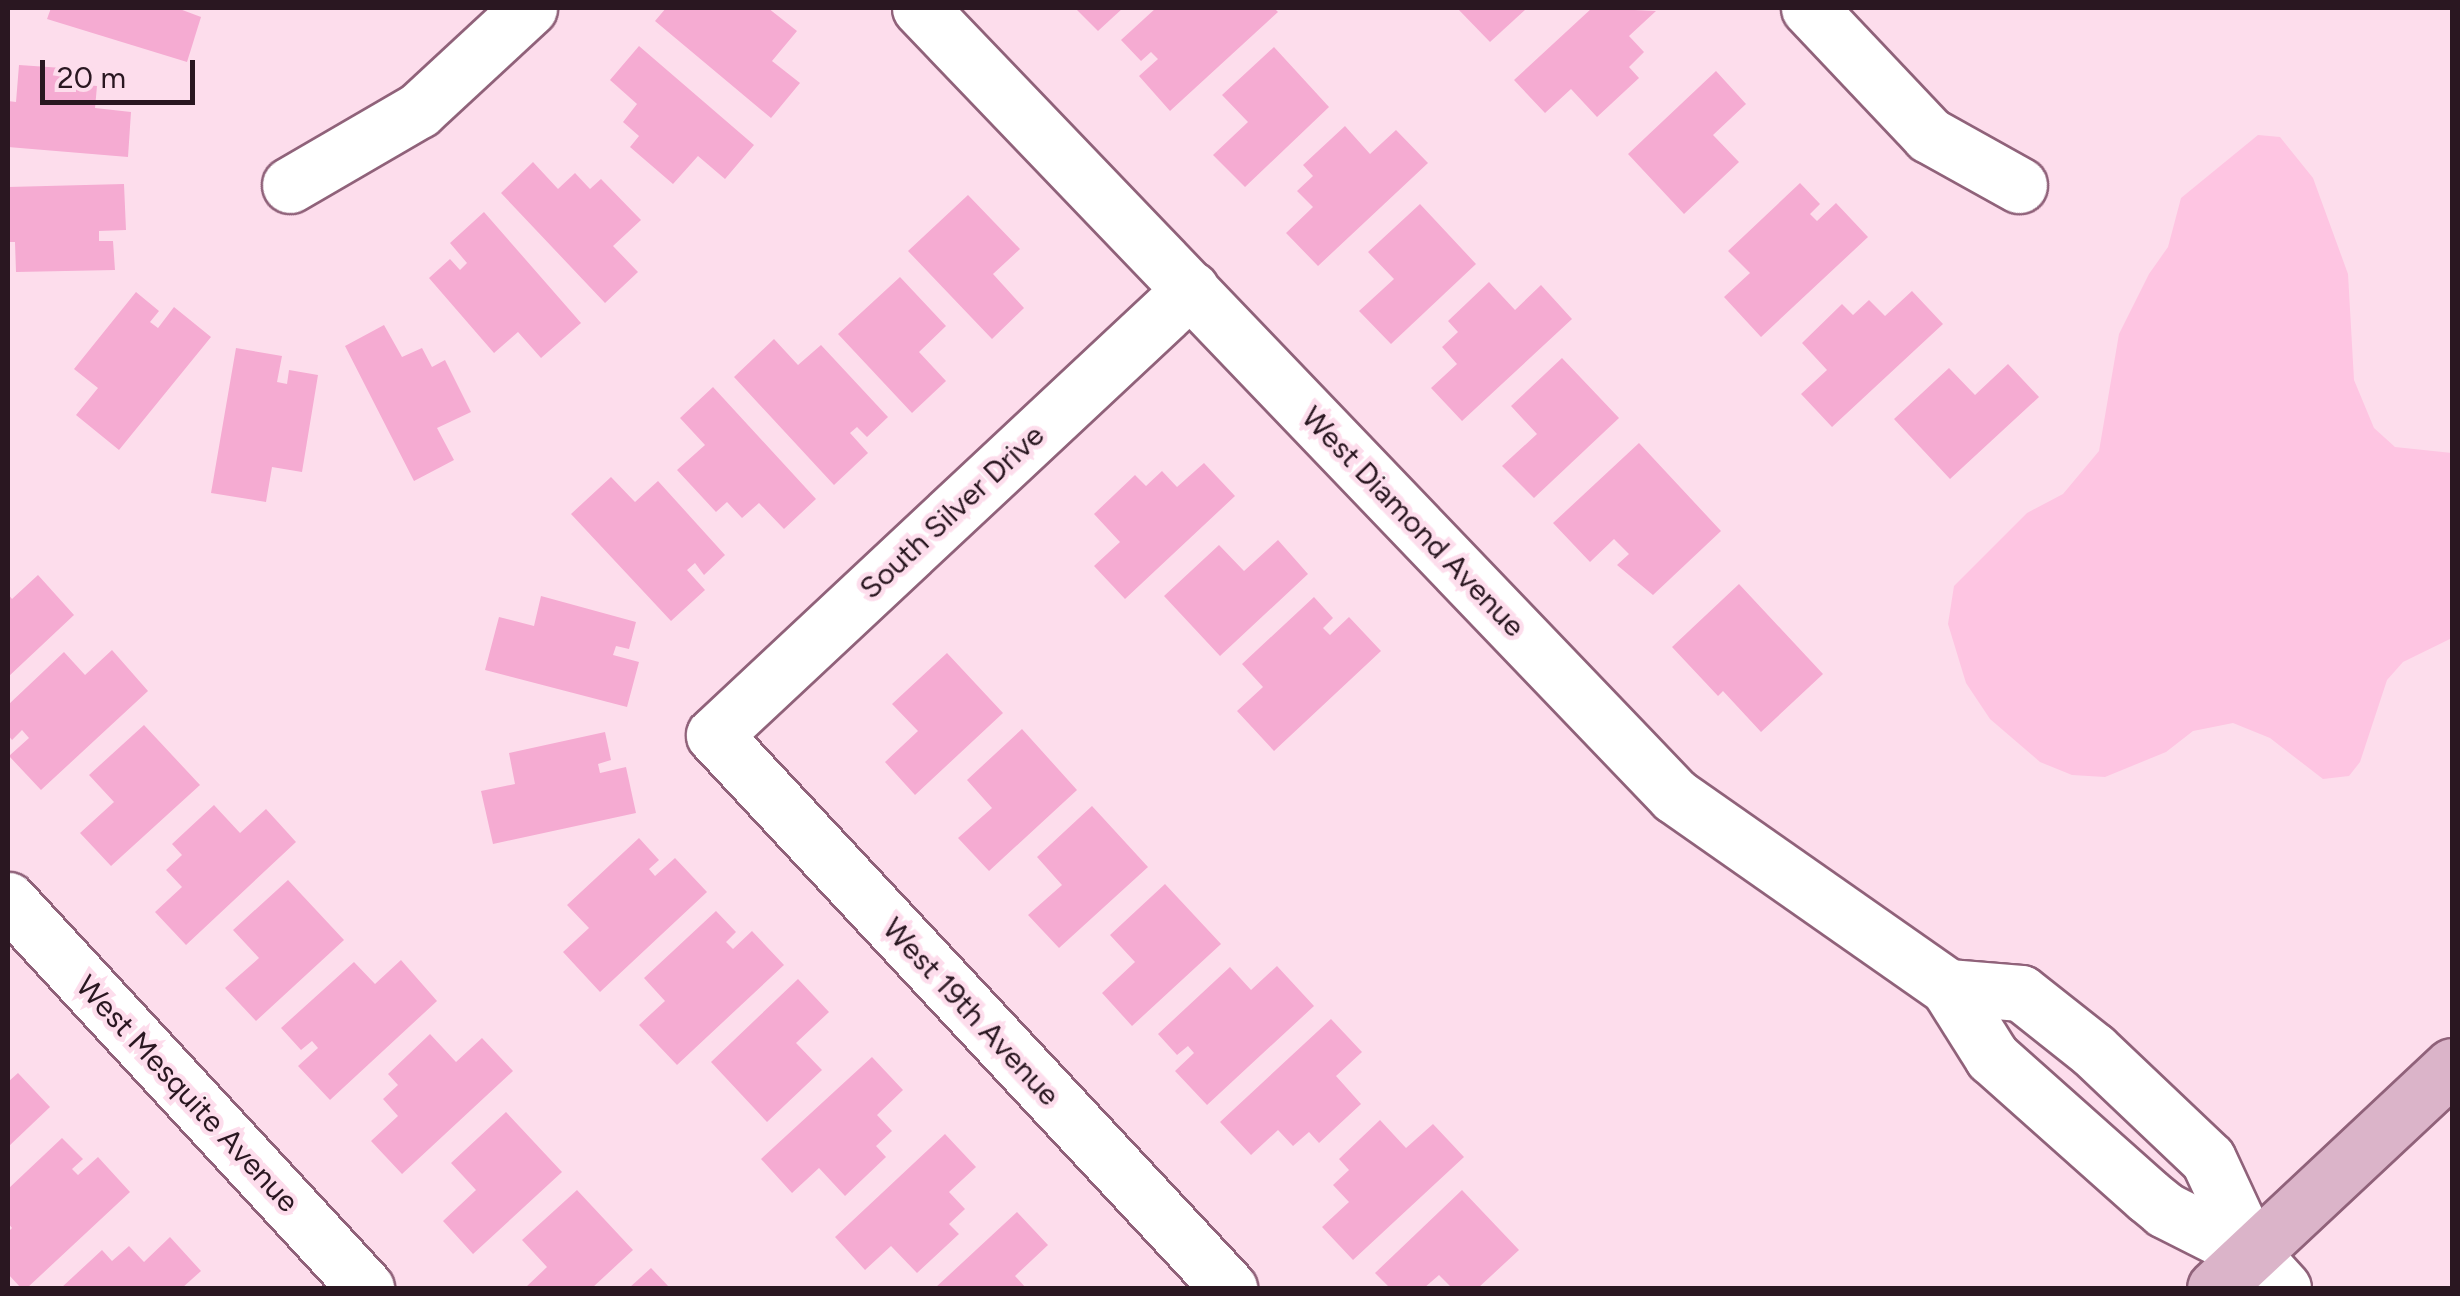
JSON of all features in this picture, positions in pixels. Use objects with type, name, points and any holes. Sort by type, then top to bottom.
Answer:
[{"type":"main road","points":[[2250,1277],[2452,1066]]},
{"type":"street","points":[[290,185],[419,110],[529,8]]},
{"type":"street","name":"West Diamond Avenue","points":[[920,8],[1675,796],[1948,987],[1992,1057],[2148,1196],[2250,1277]]},
{"type":"street","points":[[1810,8],[1929,135],[2019,184]]},
{"type":"street","name":"South Silver Drive","points":[[714,735],[1191,290]]},
{"type":"street","name":"West 19th Avenue","points":[[714,735],[1229,1288]]},
{"type":"street","name":"West Mesquite Avenue","points":[[8,900],[366,1288]]},
{"type":"street","points":[[1948,987],[2021,993],[2094,1050],[2208,1159],[2250,1277]]},
{"type":"shaded area","points":[[2258,135],[2280,137],[2313,178],[2348,274],[2354,380],[2374,428],[2395,447],[2452,453],[2452,638],[2403,662],[2387,680],[2360,762],[2349,776],[2323,779],[2270,738],[2233,723],[2193,731],[2166,752],[2105,777],[2072,775],[2040,762],[1990,719],[1966,683],[1948,624],[1954,586],[2027,513],[2063,494],[2099,451],[2119,334],[2149,274],[2168,247],[2181,198]]},
{"type":"building","points":[[51,8],[177,8],[201,17],[187,62],[47,19]]},
{"type":"building","points":[[666,8],[768,8],[797,31],[772,61],[800,83],[771,118],[655,21]]},
{"type":"building","points":[[1075,8],[1123,8],[1098,31]]},
{"type":"building","points":[[1156,8],[1274,8],[1278,12],[1170,111],[1139,76],[1158,59],[1151,52],[1141,61],[1121,40]]},
{"type":"building","points":[[1457,8],[1527,8],[1490,42]]},
{"type":"building","points":[[1592,8],[1656,11],[1629,36],[1644,52],[1629,67],[1639,78],[1597,117],[1571,89],[1545,113],[1514,80]]},
{"type":"building","points":[[639,46],[754,145],[725,179],[698,156],[673,184],[630,147],[639,136],[623,122],[637,104],[610,80]]},
{"type":"building","points":[[1274,47],[1329,107],[1245,187],[1213,155],[1248,122],[1222,95]]},
{"type":"building","points":[[19,65],[77,69],[75,84],[97,86],[95,108],[131,112],[128,157],[8,147],[8,101],[16,102]]},
{"type":"building","points":[[1716,71],[1746,104],[1713,135],[1739,162],[1684,214],[1628,154]]},
{"type":"building","points":[[1345,126],[1370,154],[1396,130],[1428,163],[1318,266],[1286,233],[1313,207],[1297,191],[1313,176],[1303,165]]},
{"type":"building","points":[[533,162],[558,189],[575,173],[590,189],[601,179],[641,220],[613,246],[638,272],[605,303],[501,193]]},
{"type":"building","points":[[1800,183],[1820,204],[1810,214],[1817,221],[1836,203],[1868,237],[1761,337],[1724,297],[1750,273],[1728,251]]},
{"type":"building","points":[[124,184],[126,230],[99,231],[99,241],[113,241],[115,270],[16,272],[15,242],[8,242],[8,187]]},
{"type":"building","points":[[968,195],[1020,249],[993,274],[1024,308],[992,339],[908,251]]},
{"type":"building","points":[[1420,204],[1476,264],[1391,344],[1359,311],[1394,279],[1368,252]]},
{"type":"building","points":[[484,212],[581,323],[541,358],[518,332],[494,353],[429,278],[450,259],[460,270],[467,263],[450,243]]},
{"type":"building","points":[[900,277],[946,326],[919,352],[946,381],[912,413],[838,334]]},
{"type":"building","points":[[1489,282],[1515,310],[1541,285],[1572,319],[1462,421],[1431,388],[1457,364],[1442,347],[1458,332],[1448,321]]},
{"type":"building","points":[[1912,291],[1943,324],[1832,427],[1801,394],[1827,370],[1802,343],[1842,304],[1853,315],[1869,300],[1885,316]]},
{"type":"building","points":[[136,292],[159,311],[150,322],[158,328],[174,307],[211,337],[119,450],[76,415],[98,388],[74,369]]},
{"type":"building","points":[[384,325],[402,357],[422,348],[432,367],[445,360],[471,412],[437,428],[454,460],[414,481],[345,346]]},
{"type":"building","points":[[774,339],[798,365],[821,345],[888,417],[867,437],[857,427],[850,433],[868,453],[834,485],[734,377]]},
{"type":"building","points":[[236,348],[282,356],[277,382],[287,384],[289,370],[318,375],[302,472],[272,467],[266,502],[211,493]]},
{"type":"building","points":[[1562,358],[1619,418],[1534,498],[1502,466],[1537,434],[1511,406]]},
{"type":"building","points":[[2008,364],[2039,397],[1950,479],[1894,419],[1949,368],[1975,395]]},
{"type":"building","points":[[713,387],[816,499],[784,529],[759,503],[742,518],[727,502],[716,512],[677,470],[705,445],[680,418]]},
{"type":"building","points":[[1639,443],[1721,531],[1653,595],[1617,565],[1629,554],[1614,539],[1590,562],[1553,523]]},
{"type":"building","points":[[1204,463],[1235,496],[1125,599],[1094,566],[1120,542],[1094,514],[1135,475],[1146,486],[1162,471],[1177,487]]},
{"type":"building","points":[[611,477],[635,502],[658,481],[725,555],[704,575],[695,563],[687,570],[705,590],[671,621],[571,514]]},
{"type":"building","points":[[1278,540],[1308,574],[1220,656],[1164,596],[1219,545],[1244,571]]},
{"type":"building","points":[[38,575],[74,615],[8,677],[8,594],[12,599]]},
{"type":"building","points":[[1739,584],[1823,674],[1761,732],[1723,691],[1718,696],[1672,647]]},
{"type":"building","points":[[541,596],[636,622],[629,649],[616,646],[613,655],[639,662],[627,707],[485,670],[499,617],[534,626]]},
{"type":"building","points":[[1314,597],[1333,618],[1323,628],[1330,635],[1349,617],[1381,651],[1274,751],[1237,711],[1263,687],[1242,664]]},
{"type":"building","points":[[112,650],[148,691],[41,790],[9,756],[29,738],[22,730],[12,740],[8,735],[8,705],[64,652],[85,675]]},
{"type":"building","points":[[947,653],[1003,713],[915,795],[885,762],[918,731],[892,704]]},
{"type":"building","points":[[144,725],[200,785],[111,866],[80,833],[114,802],[89,775]]},
{"type":"building","points":[[1022,729],[1077,790],[989,871],[958,838],[992,808],[967,780]]},
{"type":"building","points":[[605,732],[611,760],[598,764],[600,773],[626,767],[636,813],[493,844],[481,791],[515,784],[509,753]]},
{"type":"building","points":[[214,805],[240,833],[266,809],[296,842],[186,945],[155,912],[182,887],[166,870],[182,855],[172,844]]},
{"type":"building","points":[[1092,806],[1148,867],[1059,948],[1028,915],[1062,885],[1037,857]]},
{"type":"building","points":[[639,838],[659,860],[649,869],[655,876],[675,858],[707,892],[600,992],[563,952],[589,928],[567,905]]},
{"type":"building","points":[[288,880],[344,940],[256,1021],[225,988],[259,958],[233,930]]},
{"type":"building","points":[[1165,884],[1221,944],[1132,1026],[1102,993],[1135,962],[1110,935]]},
{"type":"building","points":[[716,911],[736,932],[726,942],[733,949],[752,931],[784,965],[677,1065],[639,1025],[665,1001],[644,978]]},
{"type":"building","points":[[401,960],[437,1001],[330,1100],[298,1066],[318,1048],[312,1041],[301,1050],[281,1028],[354,962],[375,984]]},
{"type":"building","points":[[1277,966],[1314,1006],[1207,1105],[1175,1071],[1194,1053],[1188,1046],[1177,1055],[1158,1034],[1230,967],[1251,990]]},
{"type":"building","points":[[798,979],[829,1012],[796,1043],[822,1070],[767,1122],[711,1062]]},
{"type":"building","points":[[1331,1019],[1362,1052],[1336,1076],[1361,1104],[1319,1143],[1309,1132],[1293,1146],[1278,1130],[1251,1155],[1220,1122]]},
{"type":"building","points":[[430,1034],[456,1062],[482,1038],[513,1071],[402,1174],[371,1141],[398,1116],[383,1099],[398,1085],[388,1074]]},
{"type":"building","points":[[872,1057],[903,1090],[877,1115],[892,1131],[876,1146],[886,1157],[845,1196],[819,1168],[792,1193],[761,1159]]},
{"type":"building","points":[[18,1073],[50,1107],[8,1147],[8,1082]]},
{"type":"building","points":[[506,1112],[562,1172],[473,1254],[443,1221],[476,1190],[451,1163]]},
{"type":"building","points":[[1380,1120],[1406,1148],[1433,1124],[1464,1157],[1353,1260],[1322,1227],[1349,1202],[1333,1185],[1349,1170],[1339,1159]]},
{"type":"building","points":[[945,1134],[976,1167],[949,1192],[965,1209],[949,1224],[959,1234],[917,1273],[891,1246],[865,1270],[835,1237]]},
{"type":"building","points":[[62,1138],[83,1159],[72,1169],[78,1175],[98,1157],[130,1192],[27,1288],[21,1288],[8,1274],[8,1232],[12,1228],[8,1223],[8,1189]]},
{"type":"building","points":[[577,1190],[633,1250],[592,1288],[525,1288],[547,1267],[522,1240]]},
{"type":"building","points":[[1462,1190],[1519,1250],[1478,1288],[1452,1288],[1439,1275],[1424,1288],[1390,1288],[1375,1273]]},
{"type":"building","points":[[1017,1212],[1048,1245],[1015,1276],[1026,1288],[935,1288]]},
{"type":"building","points":[[170,1237],[201,1271],[182,1288],[61,1288],[102,1250],[112,1261],[129,1246],[144,1262]]},
{"type":"building","points":[[651,1268],[670,1288],[629,1288]]}]
